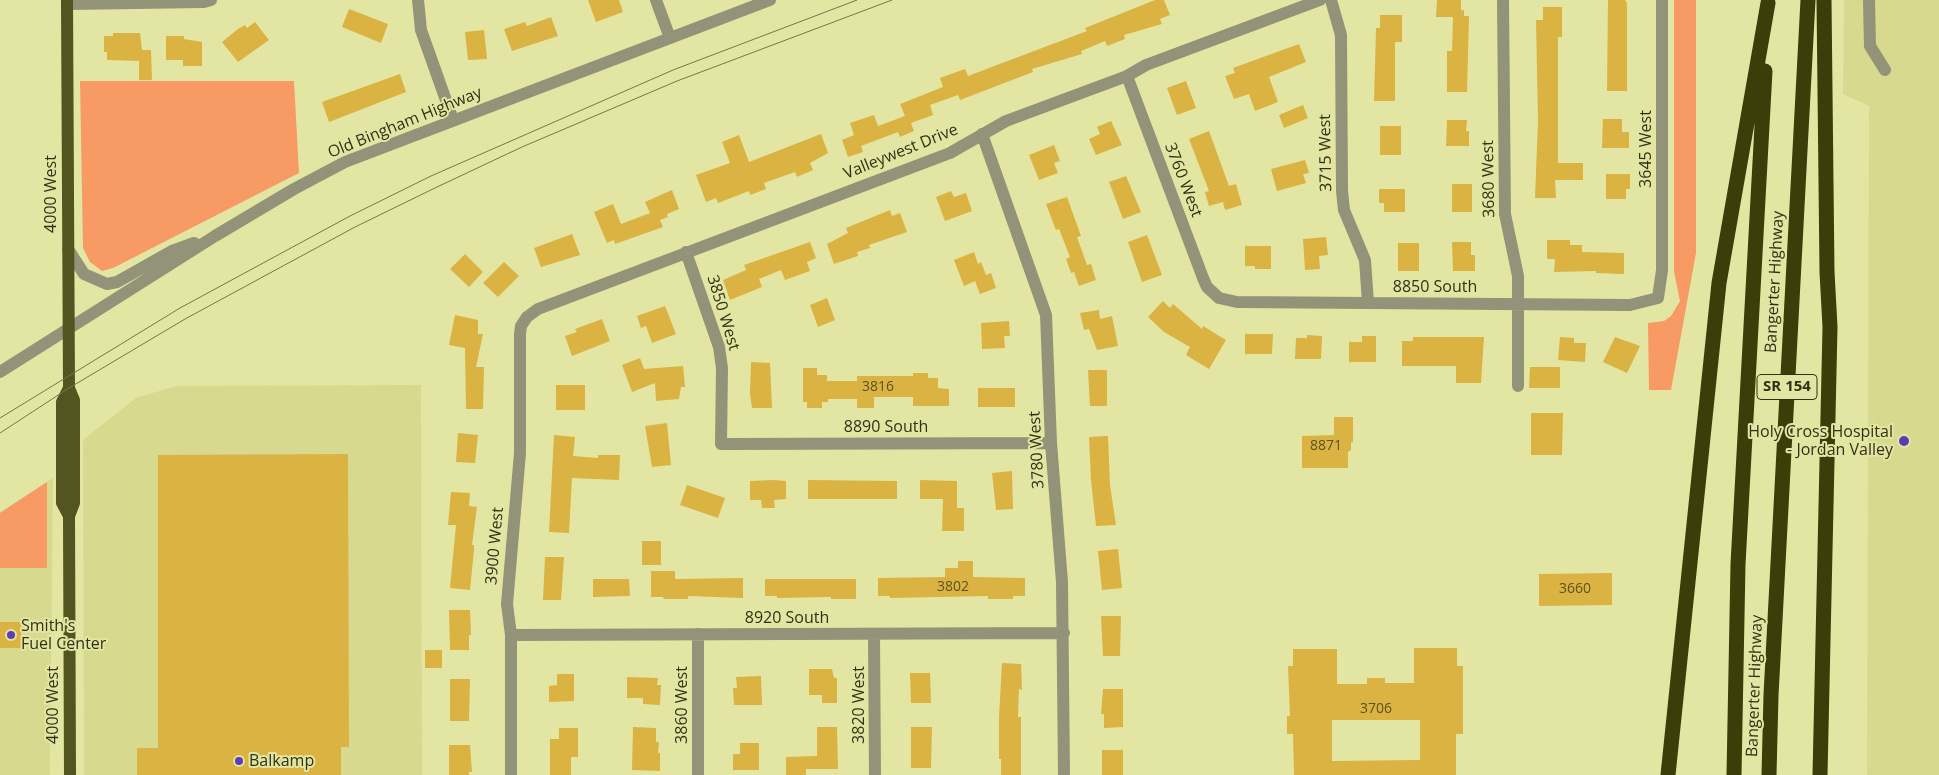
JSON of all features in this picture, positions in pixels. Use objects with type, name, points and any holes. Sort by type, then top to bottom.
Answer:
[{"type":"highway","name":"Bangerter Highway","points":[[1769,775],[1771,695],[1808,0]]},
{"type":"highway","points":[[1820,775],[1830,327],[1827,272],[1824,0]]},
{"type":"highway","name":"Bangerter Highway","points":[[1734,775],[1738,564],[1768,2]]},
{"type":"highway","points":[[1668,775],[1720,283],[1768,2]]},
{"type":"main road","name":"4000 West","points":[[67,2],[69,388],[74,400],[74,502],[68,516],[70,775]]},
{"type":"street","points":[[67,2],[204,2],[211,0]]},
{"type":"street","points":[[418,0],[421,30],[453,120]]},
{"type":"street","points":[[656,0],[670,38]]},
{"type":"street","name":"Old Bingham Highway","points":[[0,372],[215,236],[294,188],[345,162],[770,0]]},
{"type":"street","name":"Valleywest Drive","points":[[524,321],[538,308],[950,153],[1006,121],[1127,76],[1146,65],[1320,0]]},
{"type":"street","name":"3715 West","points":[[1331,0],[1341,34],[1342,192],[1344,210],[1365,260],[1368,303]]},
{"type":"street","name":"3680 West","points":[[1503,0],[1505,214],[1507,231],[1516,262],[1518,386]]},
{"type":"street","name":"3645 West","points":[[1658,298],[1662,270],[1662,0]]},
{"type":"street","points":[[1869,0],[1870,46],[1885,70]]},
{"type":"street","name":"3760 West","points":[[1127,76],[1203,278],[1213,293]]},
{"type":"street","name":"3780 West","points":[[982,134],[1046,315],[1051,443],[1064,633],[1064,775]]},
{"type":"street","points":[[68,249],[84,274],[107,284],[117,282],[172,251],[215,236]]},
{"type":"street","name":"3850 West","points":[[686,252],[719,347],[722,368],[721,444]]},
{"type":"street","name":"8850 South","points":[[1213,293],[1219,298],[1237,302],[1630,305],[1658,298]]},
{"type":"street","name":"3900 West","points":[[511,775],[511,635],[507,604],[520,453],[520,334],[524,321]]},
{"type":"street","name":"8890 South","points":[[721,444],[1051,443]]},
{"type":"street","name":"8920 South","points":[[511,635],[1064,633]]},
{"type":"street","name":"3860 West","points":[[698,634],[698,775]]},
{"type":"street","name":"3820 West","points":[[874,634],[875,775]]},
{"type":"shaded area","points":[[1674,0],[1696,0],[1696,253],[1671,390],[1649,390],[1648,323],[1664,321],[1671,316],[1680,301],[1674,272]]},
{"type":"shaded area","name":"Holy Cross Hospital - Jordan Valley","points":[[1844,0],[1939,0],[1939,775],[1867,775],[1869,106],[1843,94]]},
{"type":"shaded area","points":[[80,81],[294,81],[299,173],[113,268],[102,271],[90,262],[83,248]]},
{"type":"shaded area","points":[[421,385],[422,775],[84,775],[83,440],[136,398],[176,386]]},
{"type":"shaded area","points":[[53,478],[50,775],[0,775],[0,512]]},
{"type":"shaded area","points":[[47,482],[47,568],[0,568],[0,513]]},
{"type":"building","points":[[588,0],[619,0],[623,12],[596,22]]},
{"type":"building","points":[[1155,0],[1164,0],[1170,15],[1160,19],[1162,24],[1124,35],[1125,39],[1107,46],[1105,41],[1081,51],[1082,54],[1032,69],[1033,72],[960,100],[958,95],[930,105],[933,115],[911,123],[914,131],[900,137],[898,132],[861,146],[863,152],[848,157],[842,140],[854,135],[850,123],[874,115],[878,126],[905,116],[900,104],[943,87],[940,78],[965,69],[968,76],[1087,31],[1085,28]]},
{"type":"building","points":[[1437,0],[1461,0],[1461,10],[1464,10],[1464,16],[1469,16],[1467,92],[1447,92],[1447,51],[1452,51],[1453,17],[1436,17]]},
{"type":"building","points":[[1608,0],[1625,0],[1627,3],[1627,91],[1607,91]]},
{"type":"building","points":[[1543,7],[1562,7],[1562,37],[1558,37],[1558,163],[1583,163],[1583,180],[1555,180],[1556,198],[1535,198],[1538,120],[1536,20],[1543,20]]},
{"type":"building","points":[[349,9],[388,24],[381,43],[342,27]]},
{"type":"building","points":[[1380,15],[1402,15],[1402,42],[1395,42],[1395,101],[1374,101],[1376,28],[1380,28]]},
{"type":"building","points":[[551,17],[558,36],[512,51],[504,29],[525,22],[527,26]]},
{"type":"building","points":[[255,22],[269,40],[238,62],[222,42],[238,29],[245,25],[247,28]]},
{"type":"building","points":[[484,30],[487,59],[468,60],[465,32]]},
{"type":"building","points":[[113,33],[140,33],[142,50],[151,50],[152,80],[139,80],[139,61],[107,60],[107,52],[104,52],[104,36],[113,36]]},
{"type":"building","points":[[166,36],[184,36],[184,39],[202,42],[202,66],[183,66],[183,60],[166,60]]},
{"type":"building","points":[[1299,44],[1306,62],[1269,77],[1278,102],[1255,111],[1249,94],[1234,99],[1225,76],[1235,73],[1233,68]]},
{"type":"building","points":[[400,74],[406,92],[329,122],[322,102]]},
{"type":"building","points":[[1186,81],[1196,108],[1177,115],[1167,88]]},
{"type":"building","points":[[1303,105],[1308,118],[1284,128],[1279,115]]},
{"type":"building","points":[[1603,119],[1622,119],[1622,132],[1629,132],[1629,148],[1602,148]]},
{"type":"building","points":[[1447,120],[1467,120],[1466,131],[1469,131],[1469,146],[1446,146]]},
{"type":"building","points":[[1111,121],[1122,145],[1096,155],[1089,139],[1100,134],[1097,127]]},
{"type":"building","points":[[1380,126],[1401,126],[1401,155],[1380,155]]},
{"type":"building","points":[[1209,131],[1229,186],[1236,184],[1242,205],[1225,210],[1223,202],[1209,206],[1205,192],[1209,191],[1189,139]]},
{"type":"building","points":[[821,134],[828,153],[810,163],[813,170],[797,177],[795,172],[764,183],[766,189],[750,195],[749,191],[718,203],[716,198],[706,202],[696,175],[730,163],[722,142],[739,135],[749,162]]},
{"type":"building","points":[[1054,145],[1060,161],[1054,163],[1058,173],[1039,180],[1029,155]]},
{"type":"building","points":[[1305,160],[1309,173],[1303,174],[1306,183],[1277,191],[1271,169]]},
{"type":"building","points":[[1606,174],[1630,174],[1630,189],[1626,189],[1626,199],[1606,199]]},
{"type":"building","points":[[1126,176],[1141,212],[1123,219],[1109,182]]},
{"type":"building","points":[[1452,184],[1472,184],[1472,212],[1452,212]]},
{"type":"building","points":[[1379,189],[1405,189],[1405,212],[1384,212],[1384,203],[1379,203]]},
{"type":"building","points":[[672,190],[679,209],[667,214],[668,217],[660,220],[663,227],[615,244],[614,240],[607,243],[594,212],[613,204],[621,224],[650,213],[645,202]]},
{"type":"building","points":[[951,191],[954,197],[966,193],[972,211],[945,221],[936,197]]},
{"type":"building","points":[[1067,197],[1081,236],[1077,237],[1087,265],[1091,264],[1096,280],[1079,286],[1074,272],[1071,273],[1066,259],[1070,257],[1059,229],[1056,230],[1046,204]]},
{"type":"building","points":[[890,210],[892,216],[900,213],[907,232],[869,245],[870,248],[857,252],[858,256],[834,264],[827,244],[848,233],[846,228]]},
{"type":"building","points":[[572,234],[580,255],[541,267],[534,248]]},
{"type":"building","points":[[1147,235],[1162,275],[1142,282],[1128,242]]},
{"type":"building","points":[[1326,237],[1328,255],[1319,256],[1320,269],[1305,270],[1303,239]]},
{"type":"building","points":[[1547,240],[1570,240],[1570,245],[1582,245],[1582,252],[1624,253],[1624,274],[1596,273],[1596,271],[1554,272],[1555,259],[1547,259]]},
{"type":"building","points":[[810,242],[816,258],[807,262],[810,271],[785,280],[781,270],[759,279],[762,287],[730,300],[723,280],[746,270],[744,265]]},
{"type":"building","points":[[1452,242],[1471,242],[1471,255],[1475,255],[1475,271],[1453,271]]},
{"type":"building","points":[[1398,243],[1419,243],[1419,271],[1398,271]]},
{"type":"building","points":[[1245,246],[1271,246],[1271,269],[1255,269],[1255,266],[1245,266]]},
{"type":"building","points":[[974,252],[978,264],[981,262],[986,275],[991,273],[996,288],[980,294],[975,281],[964,286],[954,260]]},
{"type":"building","points":[[465,254],[483,272],[469,287],[450,269]]},
{"type":"building","points":[[504,262],[519,276],[498,297],[483,283]]},
{"type":"building","points":[[827,298],[835,320],[818,327],[810,305]]},
{"type":"building","points":[[1163,301],[1170,308],[1173,304],[1202,329],[1203,326],[1226,340],[1209,369],[1186,355],[1190,347],[1164,332],[1148,317]]},
{"type":"building","points":[[665,306],[676,334],[652,343],[646,326],[641,328],[637,316]]},
{"type":"building","points":[[1099,310],[1100,319],[1112,316],[1118,346],[1097,350],[1089,329],[1084,330],[1080,313]]},
{"type":"building","points":[[455,315],[478,320],[478,334],[483,334],[476,367],[484,367],[483,409],[466,409],[465,348],[449,345]]},
{"type":"building","points":[[602,319],[610,341],[572,356],[565,336],[577,332],[575,329]]},
{"type":"building","points":[[1009,321],[1010,336],[1004,336],[1005,348],[982,349],[981,323]]},
{"type":"building","points":[[1245,334],[1273,334],[1272,354],[1245,354]]},
{"type":"building","points":[[1307,335],[1322,336],[1321,359],[1295,359],[1296,338],[1307,338]]},
{"type":"building","points":[[1362,336],[1376,336],[1376,362],[1349,362],[1349,342],[1362,342]]},
{"type":"building","points":[[1413,337],[1484,337],[1481,383],[1456,383],[1456,366],[1402,366],[1402,341],[1413,341]]},
{"type":"building","points":[[1560,337],[1574,338],[1574,343],[1586,343],[1585,362],[1558,360]]},
{"type":"building","points":[[1615,337],[1640,346],[1627,373],[1603,362]]},
{"type":"building","points":[[640,358],[644,369],[683,366],[685,387],[681,387],[679,399],[656,401],[655,383],[632,392],[622,365]]},
{"type":"building","points":[[751,362],[770,363],[772,408],[752,408],[750,394]]},
{"type":"building","points":[[1530,367],[1560,367],[1560,388],[1529,388]]},
{"type":"building","points":[[803,368],[817,368],[817,375],[827,375],[827,381],[857,381],[857,376],[913,376],[913,373],[928,373],[928,378],[938,378],[938,388],[949,389],[949,406],[913,406],[913,397],[874,397],[874,408],[857,408],[857,399],[828,399],[828,402],[822,402],[822,408],[807,408],[807,402],[803,402]]},
{"type":"building","points":[[1088,370],[1107,370],[1107,406],[1090,406]]},
{"type":"building","points":[[556,385],[585,385],[585,410],[556,410]]},
{"type":"building","points":[[978,388],[1015,388],[1015,407],[978,407]]},
{"type":"building","points":[[1531,413],[1563,413],[1562,455],[1531,455]]},
{"type":"building","points":[[1334,417],[1353,417],[1353,442],[1351,442],[1351,450],[1348,452],[1348,468],[1302,468],[1302,436],[1334,435]]},
{"type":"building","points":[[667,423],[671,465],[652,467],[645,426]]},
{"type":"building","points":[[458,433],[478,435],[475,463],[456,462]]},
{"type":"building","points":[[554,435],[575,437],[573,456],[598,458],[598,455],[620,455],[619,480],[572,478],[569,533],[549,532]]},
{"type":"building","points":[[1108,436],[1110,485],[1116,525],[1096,526],[1089,437]]},
{"type":"building","points":[[348,454],[349,747],[341,747],[341,775],[137,775],[137,748],[158,748],[158,455]]},
{"type":"building","points":[[1012,471],[1013,509],[996,510],[992,473]]},
{"type":"building","points":[[808,480],[897,481],[897,499],[808,499]]},
{"type":"building","points":[[920,480],[957,481],[957,508],[964,508],[964,531],[942,531],[943,499],[920,499]]},
{"type":"building","points":[[750,481],[786,481],[786,499],[774,500],[775,508],[762,508],[761,500],[750,500]]},
{"type":"building","points":[[687,485],[725,498],[718,518],[680,505]]},
{"type":"building","points":[[451,492],[470,493],[469,506],[477,507],[472,545],[474,545],[474,550],[470,590],[450,588],[456,525],[448,525]]},
{"type":"building","points":[[642,541],[661,541],[661,565],[642,565]]},
{"type":"building","points":[[1118,549],[1122,588],[1102,590],[1098,551]]},
{"type":"building","points":[[545,557],[564,557],[561,600],[543,600]]},
{"type":"building","points":[[958,561],[973,561],[973,577],[1025,578],[1025,596],[1013,596],[1013,599],[988,599],[988,596],[890,598],[890,596],[878,596],[878,578],[945,577],[945,568],[958,568]]},
{"type":"building","points":[[651,571],[675,571],[675,579],[743,578],[743,598],[688,596],[688,599],[664,599],[663,597],[651,597]]},
{"type":"building","points":[[1612,573],[1612,605],[1539,606],[1539,574]]},
{"type":"building","points":[[593,579],[629,579],[630,596],[593,597]]},
{"type":"building","points":[[765,579],[856,579],[856,599],[831,599],[831,597],[777,598],[777,596],[765,596]]},
{"type":"building","points":[[449,610],[470,610],[471,635],[469,635],[469,650],[450,650]]},
{"type":"building","points":[[1101,616],[1121,616],[1120,656],[1103,656]]},
{"type":"building","name":"Smith's Fuel Center","points":[[0,622],[21,622],[21,648],[0,648]]},
{"type":"building","points":[[1414,648],[1457,648],[1457,666],[1463,666],[1463,734],[1456,734],[1456,775],[1294,775],[1293,734],[1287,734],[1287,716],[1290,716],[1288,666],[1293,666],[1293,649],[1337,649],[1337,684],[1367,684],[1367,678],[1385,678],[1385,683],[1414,683]],"holes":[[[1332,720],[1420,720],[1420,760],[1332,761]]]},
{"type":"building","points":[[425,650],[442,650],[442,668],[425,668]]},
{"type":"building","points":[[1002,663],[1021,664],[1022,690],[1019,689],[1018,717],[1021,717],[1021,775],[1001,775],[999,717]]},
{"type":"building","points":[[809,669],[832,669],[834,678],[837,678],[837,703],[822,703],[822,695],[809,695]]},
{"type":"building","points":[[910,673],[930,673],[931,703],[911,703]]},
{"type":"building","points":[[557,674],[574,674],[574,701],[549,702],[549,686],[557,685]]},
{"type":"building","points":[[761,676],[762,705],[734,705],[733,688],[737,688],[736,677]]},
{"type":"building","points":[[627,677],[658,678],[657,685],[661,685],[660,705],[643,704],[643,698],[627,698]]},
{"type":"building","points":[[450,679],[470,679],[469,721],[450,721]]},
{"type":"building","points":[[1103,689],[1123,689],[1123,727],[1104,728],[1104,714],[1101,714]]},
{"type":"building","points":[[633,727],[656,728],[656,742],[659,742],[660,771],[632,770]]},
{"type":"building","points":[[817,727],[837,727],[838,769],[806,769],[806,775],[786,775],[786,757],[817,756]]},
{"type":"building","points":[[911,727],[932,727],[931,768],[911,768]]},
{"type":"building","points":[[559,728],[578,728],[578,757],[571,757],[571,775],[550,775],[550,739],[559,739]]},
{"type":"building","points":[[740,743],[759,743],[759,770],[733,770],[733,754],[740,754]]},
{"type":"building","points":[[449,745],[470,745],[472,772],[469,772],[469,775],[449,775]]},
{"type":"building","points":[[1102,750],[1123,750],[1123,775],[1102,775]]},
{"type":"tram line","points":[[0,418],[180,308],[350,216],[431,176],[673,70],[857,0]]},
{"type":"tram line","points":[[0,433],[69,388],[185,319],[355,227],[437,187],[522,147],[677,81],[892,0]]},
{"type":"place","name":"Holy Cross Hospital - Jordan Valley","points":[[1904,441]]},
{"type":"place","name":"Smith's Fuel Center","points":[[11,635]]},
{"type":"place","name":"Balkamp","points":[[239,761]]}]
